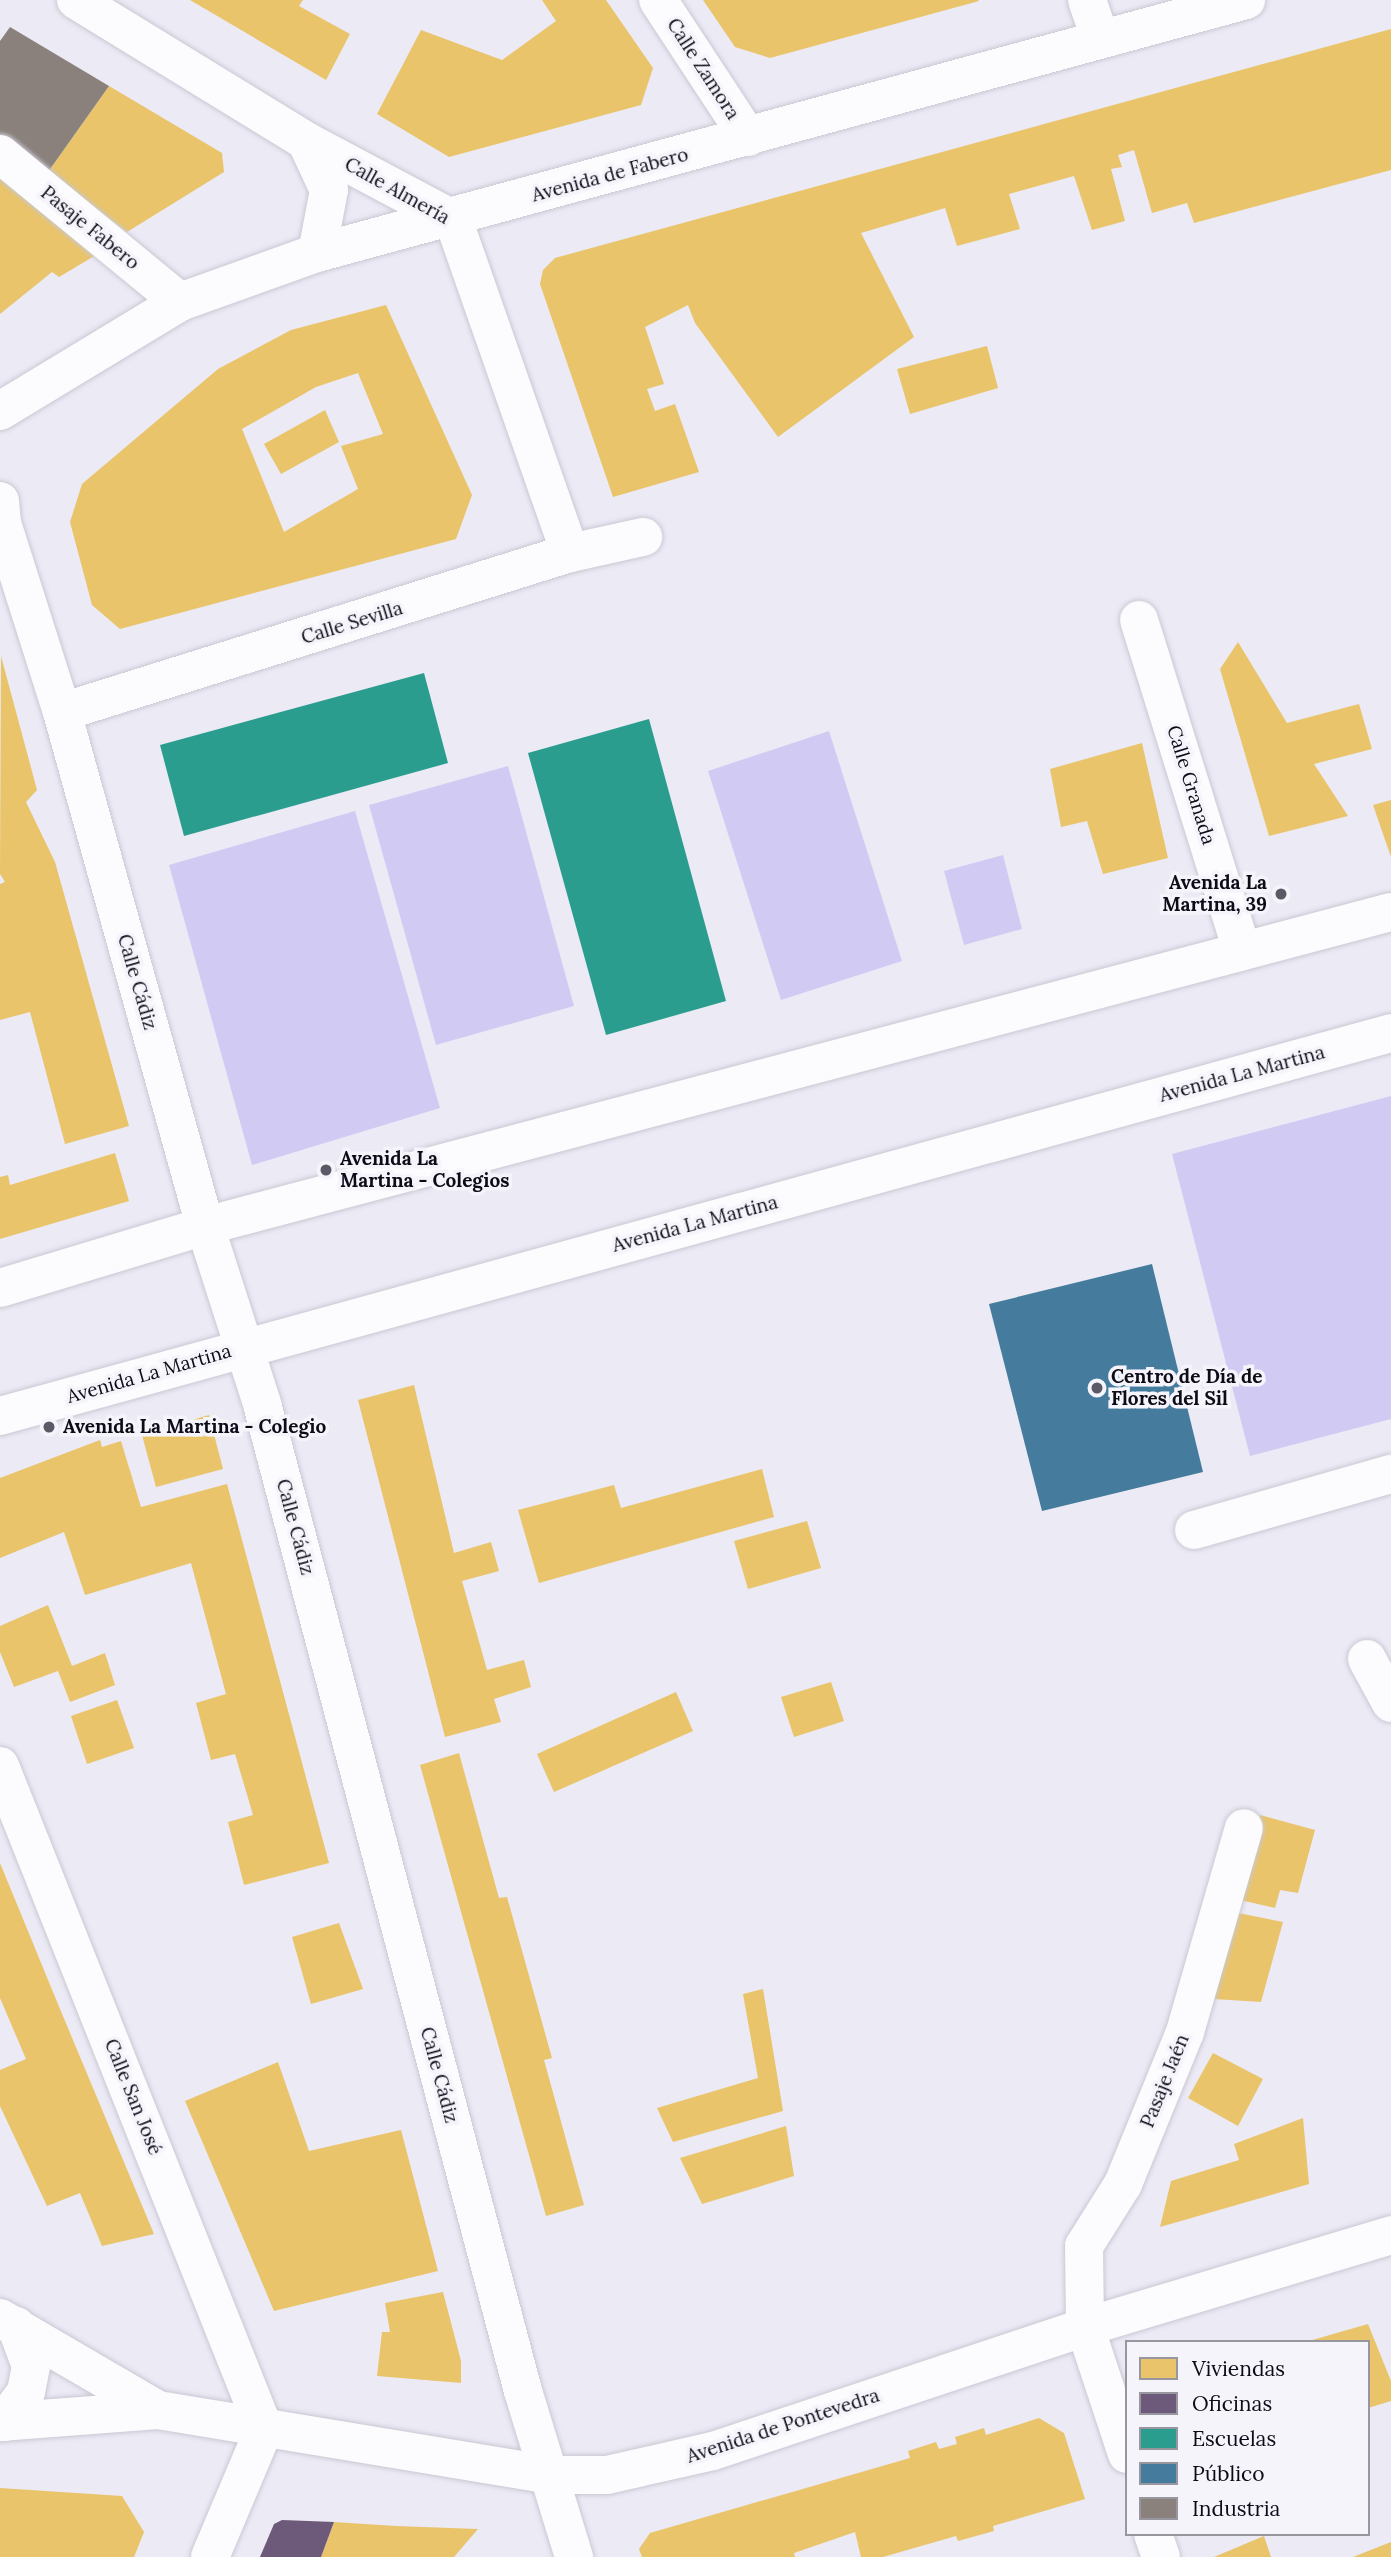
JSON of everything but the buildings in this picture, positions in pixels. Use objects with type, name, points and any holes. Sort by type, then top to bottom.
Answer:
[{"type":"street","name":"Calle Almería","points":[[76,0],[306,141],[453,219],[570,554]]},
{"type":"street","name":"Calle Zamora","points":[[658,0],[748,138]]},
{"type":"street","points":[[1087,0],[1100,37]]},
{"type":"street","name":"Avenida de Fabero","points":[[0,411],[180,302],[317,253],[453,219],[1100,37],[1246,0]]},
{"type":"street","points":[[306,141],[329,190],[317,253]]},
{"type":"street","name":"Pasaje Fabero","points":[[0,154],[180,302]]},
{"type":"street","name":"Calle Cádiz","points":[[0,501],[2,523],[62,712],[205,1226],[244,1348],[523,2391],[574,2557]]},
{"type":"street","name":"Calle Sevilla","points":[[62,712],[570,554],[643,537]]},
{"type":"street","name":"Calle Granada","points":[[1139,620],[1242,951]]},
{"type":"street","points":[[0,1288],[205,1226],[1391,912]]},
{"type":"street","name":"Avenida La Martina","points":[[0,1416],[1391,1033]]},
{"type":"street","points":[[1194,1530],[1391,1474]]},
{"type":"street","points":[[1367,1659],[1391,1703]]},
{"type":"street","name":"Calle San José","points":[[0,1766],[264,2429]]},
{"type":"street","name":"Pasaje Jaén","points":[[1125,2448],[1085,2327],[1084,2246],[1124,2184],[1185,2032],[1244,1828]]},
{"type":"street","name":"Avenida de Pontevedra","points":[[2,2422],[158,2410],[550,2475],[607,2475],[713,2451],[1085,2327],[1391,2235]]},
{"type":"street","name":"Avenida de Pontevedra","points":[[8,2322],[158,2410]]},
{"type":"street","name":"Avenida de Pontevedra","points":[[2,2422],[26,2392],[31,2366],[8,2322]]},
{"type":"street","points":[[210,2557],[264,2429]]},
{"type":"street","points":[[1154,2536],[1161,2557]]},
{"type":"shaded area","points":[[829,731],[902,961],[781,1000],[708,771]]},
{"type":"shaded area","points":[[508,766],[574,1006],[436,1045],[369,805]]},
{"type":"shaded area","points":[[355,811],[440,1108],[252,1165],[169,865]]},
{"type":"shaded area","points":[[1003,855],[1022,929],[964,945],[944,871]]},
{"type":"shaded area","points":[[1391,1096],[1391,1419],[1250,1456],[1172,1154]]},
{"type":"place","name":"Avenida La Martina, 39","points":[[1281,894]]},
{"type":"place","name":"Avenida La Martina - Colegios","points":[[326,1170]]},
{"type":"place","name":"Centro de Día de Flores del Sil","points":[[1097,1388]]},
{"type":"place","name":"Avenida La Martina - Colegio","points":[[49,1427]]}]
